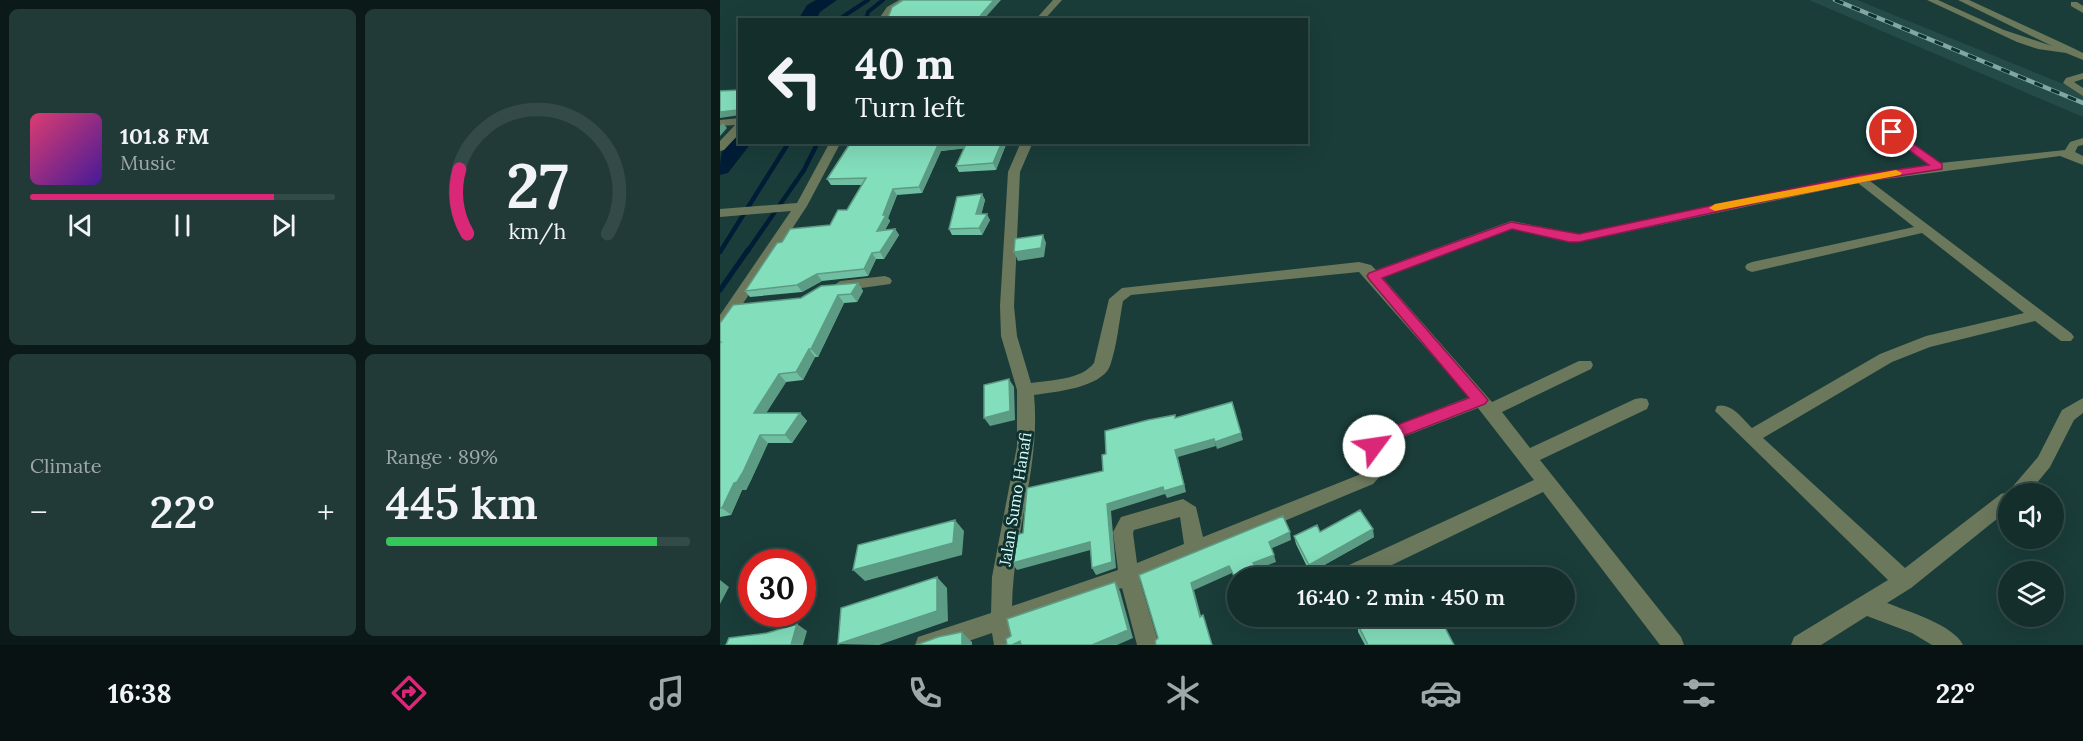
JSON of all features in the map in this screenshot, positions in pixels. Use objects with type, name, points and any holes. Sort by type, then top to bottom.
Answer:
[{"type":"street","points":[[883,18],[890,9],[905,0]]},
{"type":"street","points":[[1041,18],[1058,0]]},
{"type":"street","points":[[1931,0],[2034,46],[2056,51],[2070,50]]},
{"type":"street","points":[[1962,0],[2083,57]]},
{"type":"street","points":[[2074,4],[2083,10]]},
{"type":"street","points":[[2083,76],[2070,80],[2068,83],[2083,93]]},
{"type":"street","points":[[720,123],[738,121]]},
{"type":"street","points":[[720,148],[738,128]]},
{"type":"street","points":[[1892,132],[1938,167]]},
{"type":"street","points":[[2068,154],[2072,145],[2083,141]]},
{"type":"street","points":[[720,327],[835,144]]},
{"type":"street","name":"Jalan Sumo Hanafi","points":[[1005,645],[1001,621],[1002,577],[1026,446],[1025,390],[1009,336],[1007,306],[1014,172],[1026,144]]},
{"type":"street","points":[[1374,276],[1511,225],[1569,238],[1579,238],[1860,178],[1938,167],[2068,154],[2083,161]]},
{"type":"street","points":[[1860,178],[2066,338]]},
{"type":"street","points":[[726,212],[798,206]]},
{"type":"street","points":[[1752,267],[1923,228]]},
{"type":"street","points":[[1025,390],[1086,378],[1098,373],[1102,365],[1116,299],[1127,291],[1359,267],[1368,269],[1547,482],[1673,645]]},
{"type":"street","points":[[822,288],[885,281]]},
{"type":"street","points":[[734,306],[755,304]]},
{"type":"street","points":[[1751,437],[1886,358],[1926,342],[2037,315]]},
{"type":"street","points":[[926,645],[1129,576],[1367,479],[1376,471],[1374,446],[1379,439],[1485,406],[1585,365]]},
{"type":"street","points":[[1527,458],[1641,404]]},
{"type":"street","points":[[2026,483],[2044,462],[2068,415],[2083,404]]},
{"type":"street","points":[[1723,411],[1904,581]]},
{"type":"street","points":[[1365,567],[1547,482]]},
{"type":"street","points":[[1148,645],[1129,576],[1122,532],[1128,523],[1183,507],[1190,516],[1195,550]]},
{"type":"street","points":[[1802,645],[1904,581],[1998,508]]},
{"type":"street","points":[[1867,606],[1918,625],[1952,645]]},
{"type":"shaded area","points":[[1809,0],[1857,0],[2083,92],[2083,117]]},
{"type":"building","points":[[903,0],[994,0],[980,18],[888,18],[892,7]]},
{"type":"building","points":[[738,90],[738,110],[720,112],[720,91]]},
{"type":"building","points":[[850,144],[945,144],[938,145],[919,187],[893,189],[883,215],[886,215],[877,231],[895,229],[880,252],[872,253],[864,269],[817,274],[797,285],[745,291],[777,243],[782,242],[790,229],[830,225],[838,210],[847,210],[866,178],[827,179]]},
{"type":"building","points":[[966,144],[1001,144],[993,163],[956,166]]},
{"type":"building","points":[[982,194],[976,214],[987,214],[979,228],[949,229],[957,197]]},
{"type":"building","points":[[1043,235],[1041,248],[1014,252],[1015,239]]},
{"type":"building","points":[[858,283],[851,294],[838,295],[811,349],[796,372],[779,374],[754,413],[800,413],[785,435],[760,435],[743,472],[720,508],[720,323],[733,305],[801,298],[821,286]]},
{"type":"building","points":[[1009,379],[1010,411],[984,418],[984,385]]},
{"type":"building","points":[[1232,402],[1241,433],[1215,442],[1214,439],[1175,450],[1184,485],[1164,491],[1163,487],[1107,504],[1112,562],[1092,568],[1090,542],[1012,563],[1016,535],[1023,533],[1027,488],[1103,471],[1102,455],[1106,454],[1105,431],[1175,415],[1175,418]]},
{"type":"building","points":[[1360,510],[1373,529],[1309,565],[1294,536],[1317,525],[1320,532]]},
{"type":"building","points":[[1283,516],[1290,532],[1269,542],[1274,555],[1253,563],[1255,567],[1229,566],[1191,583],[1200,617],[1203,615],[1212,645],[1156,645],[1155,641],[1158,638],[1139,575]]},
{"type":"building","points":[[955,520],[953,543],[853,570],[858,545]]},
{"type":"building","points":[[937,577],[937,611],[838,644],[841,608]]},
{"type":"building","points":[[1115,582],[1128,630],[1092,645],[1021,645],[1020,641],[1007,645],[1006,639],[1011,636],[1007,619]]},
{"type":"building","points":[[787,627],[796,627],[791,645],[726,645],[729,638],[767,633]]},
{"type":"building","points":[[1359,627],[1445,627],[1454,645],[1368,645]]},
{"type":"building","points":[[962,632],[962,645],[916,645],[938,637]]},
{"type":"waterway","points":[[808,18],[813,9],[828,0]]},
{"type":"waterway","points":[[841,18],[868,0]]},
{"type":"waterway","points":[[866,18],[868,12],[883,0]]},
{"type":"waterway","points":[[720,168],[739,144]]},
{"type":"waterway","points":[[720,252],[788,144]]},
{"type":"waterway","points":[[747,252],[804,170],[817,144]]},
{"type":"waterway","points":[[720,290],[748,250]]},
{"type":"railway","points":[[1835,0],[2083,103]]},
{"type":"slow traffic","points":[[1715,208],[1860,178],[1896,173]]},
{"type":"route","points":[[1374,446],[1379,439],[1480,400],[1374,276],[1511,225],[1569,238],[1579,238],[1860,178],[1938,167],[1892,132]]}]
